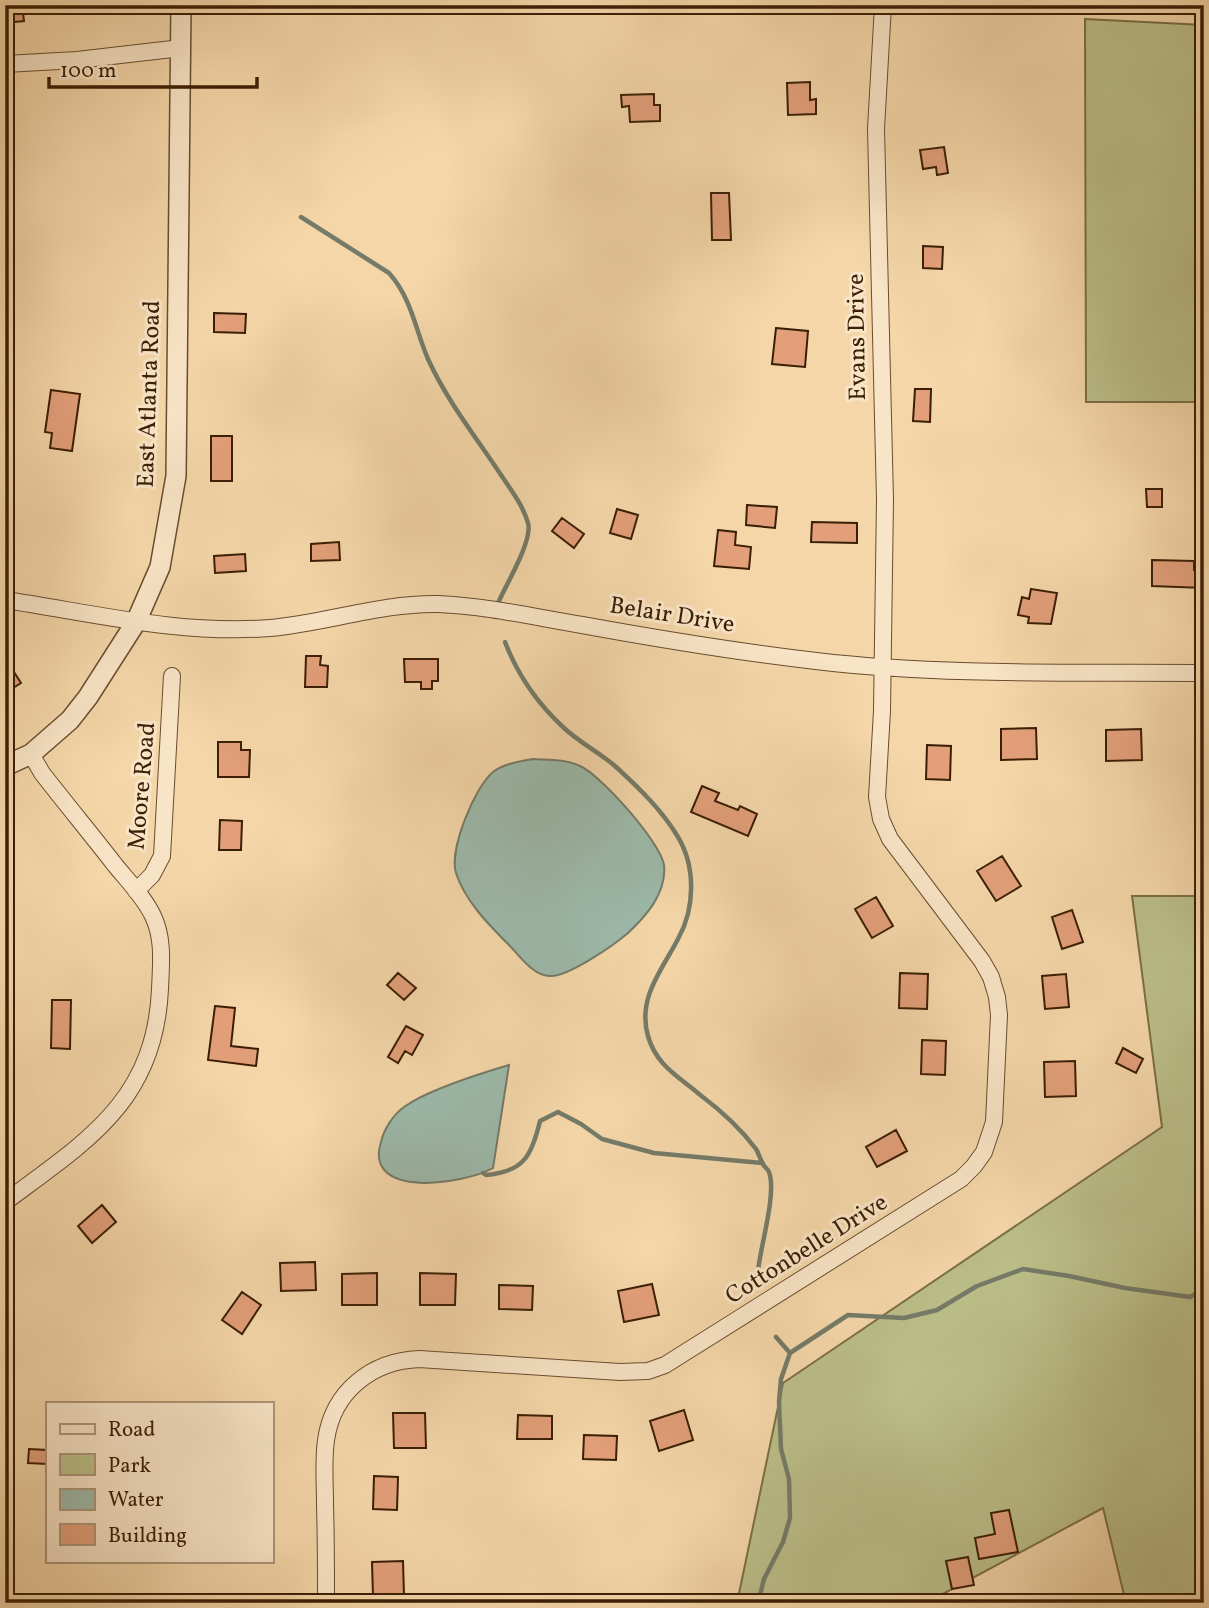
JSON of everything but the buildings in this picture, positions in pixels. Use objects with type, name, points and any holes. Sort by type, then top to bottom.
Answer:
[{"type":"street","name":"East Atlanta Road","points":[[5,766],[31,754],[70,720],[136,622],[160,567],[176,476],[181,5]]},
{"type":"street","name":"Evans Drive","points":[[882,668],[885,500],[876,129],[883,5]]},
{"type":"street","points":[[5,65],[181,48]]},
{"type":"street","name":"Belair Drive","points":[[5,600],[136,622],[199,629],[271,628],[371,610],[436,604],[487,609],[814,661],[882,668],[1204,673]]},
{"type":"street","name":"Cottonbelle Drive","points":[[326,1603],[327,1437],[341,1399],[363,1376],[395,1362],[419,1359],[620,1373],[648,1371],[666,1365],[961,1179],[984,1152],[992,1133],[996,1106],[999,1015],[997,996],[987,968],[893,843],[881,819],[877,797],[882,668]]},
{"type":"street","name":"Moore Road","points":[[136,891],[152,875],[162,856],[172,676]]},
{"type":"street","name":"Moore Road","points":[[5,1202],[102,1126],[123,1101],[146,1062],[158,1022],[161,946],[152,915],[42,773],[31,754]]},
{"type":"green space","points":[[1085,19],[1204,25],[1204,402],[1086,402]]},
{"type":"green space","points":[[1132,896],[1204,896],[1204,1603],[1126,1603],[1103,1508],[926,1603],[737,1603],[783,1383],[1162,1127]]},
{"type":"water","points":[[533,759],[569,762],[590,772],[642,826],[664,865],[659,894],[635,926],[590,959],[568,971],[550,976],[538,973],[527,965],[478,912],[460,883],[455,863],[465,820],[486,780],[502,767]]},
{"type":"water","points":[[509,1065],[493,1168],[461,1179],[420,1183],[401,1180],[387,1173],[379,1160],[381,1142],[384,1132],[400,1110],[440,1089]]},
{"type":"waterway","points":[[301,217],[389,273],[397,283],[408,304],[428,359],[443,388],[523,510],[529,530],[527,540],[499,601]]},
{"type":"waterway","points":[[505,642],[523,678],[546,709],[570,733],[609,761],[641,791],[665,817],[684,849],[691,888],[688,915],[648,997],[645,1022],[656,1055],[737,1127],[756,1149],[769,1172],[770,1206],[758,1271]]},
{"type":"waterway","points":[[483,1173],[499,1173],[518,1166],[534,1143],[540,1121],[558,1112],[602,1139],[654,1153],[762,1163]]},
{"type":"waterway","points":[[758,1603],[764,1579],[783,1542],[790,1518],[789,1479],[781,1449],[779,1402],[781,1379],[790,1353],[848,1315],[904,1318],[937,1310],[977,1286],[1023,1269],[1190,1297],[1204,1289]]},
{"type":"waterway","points":[[776,1337],[790,1353]]}]
